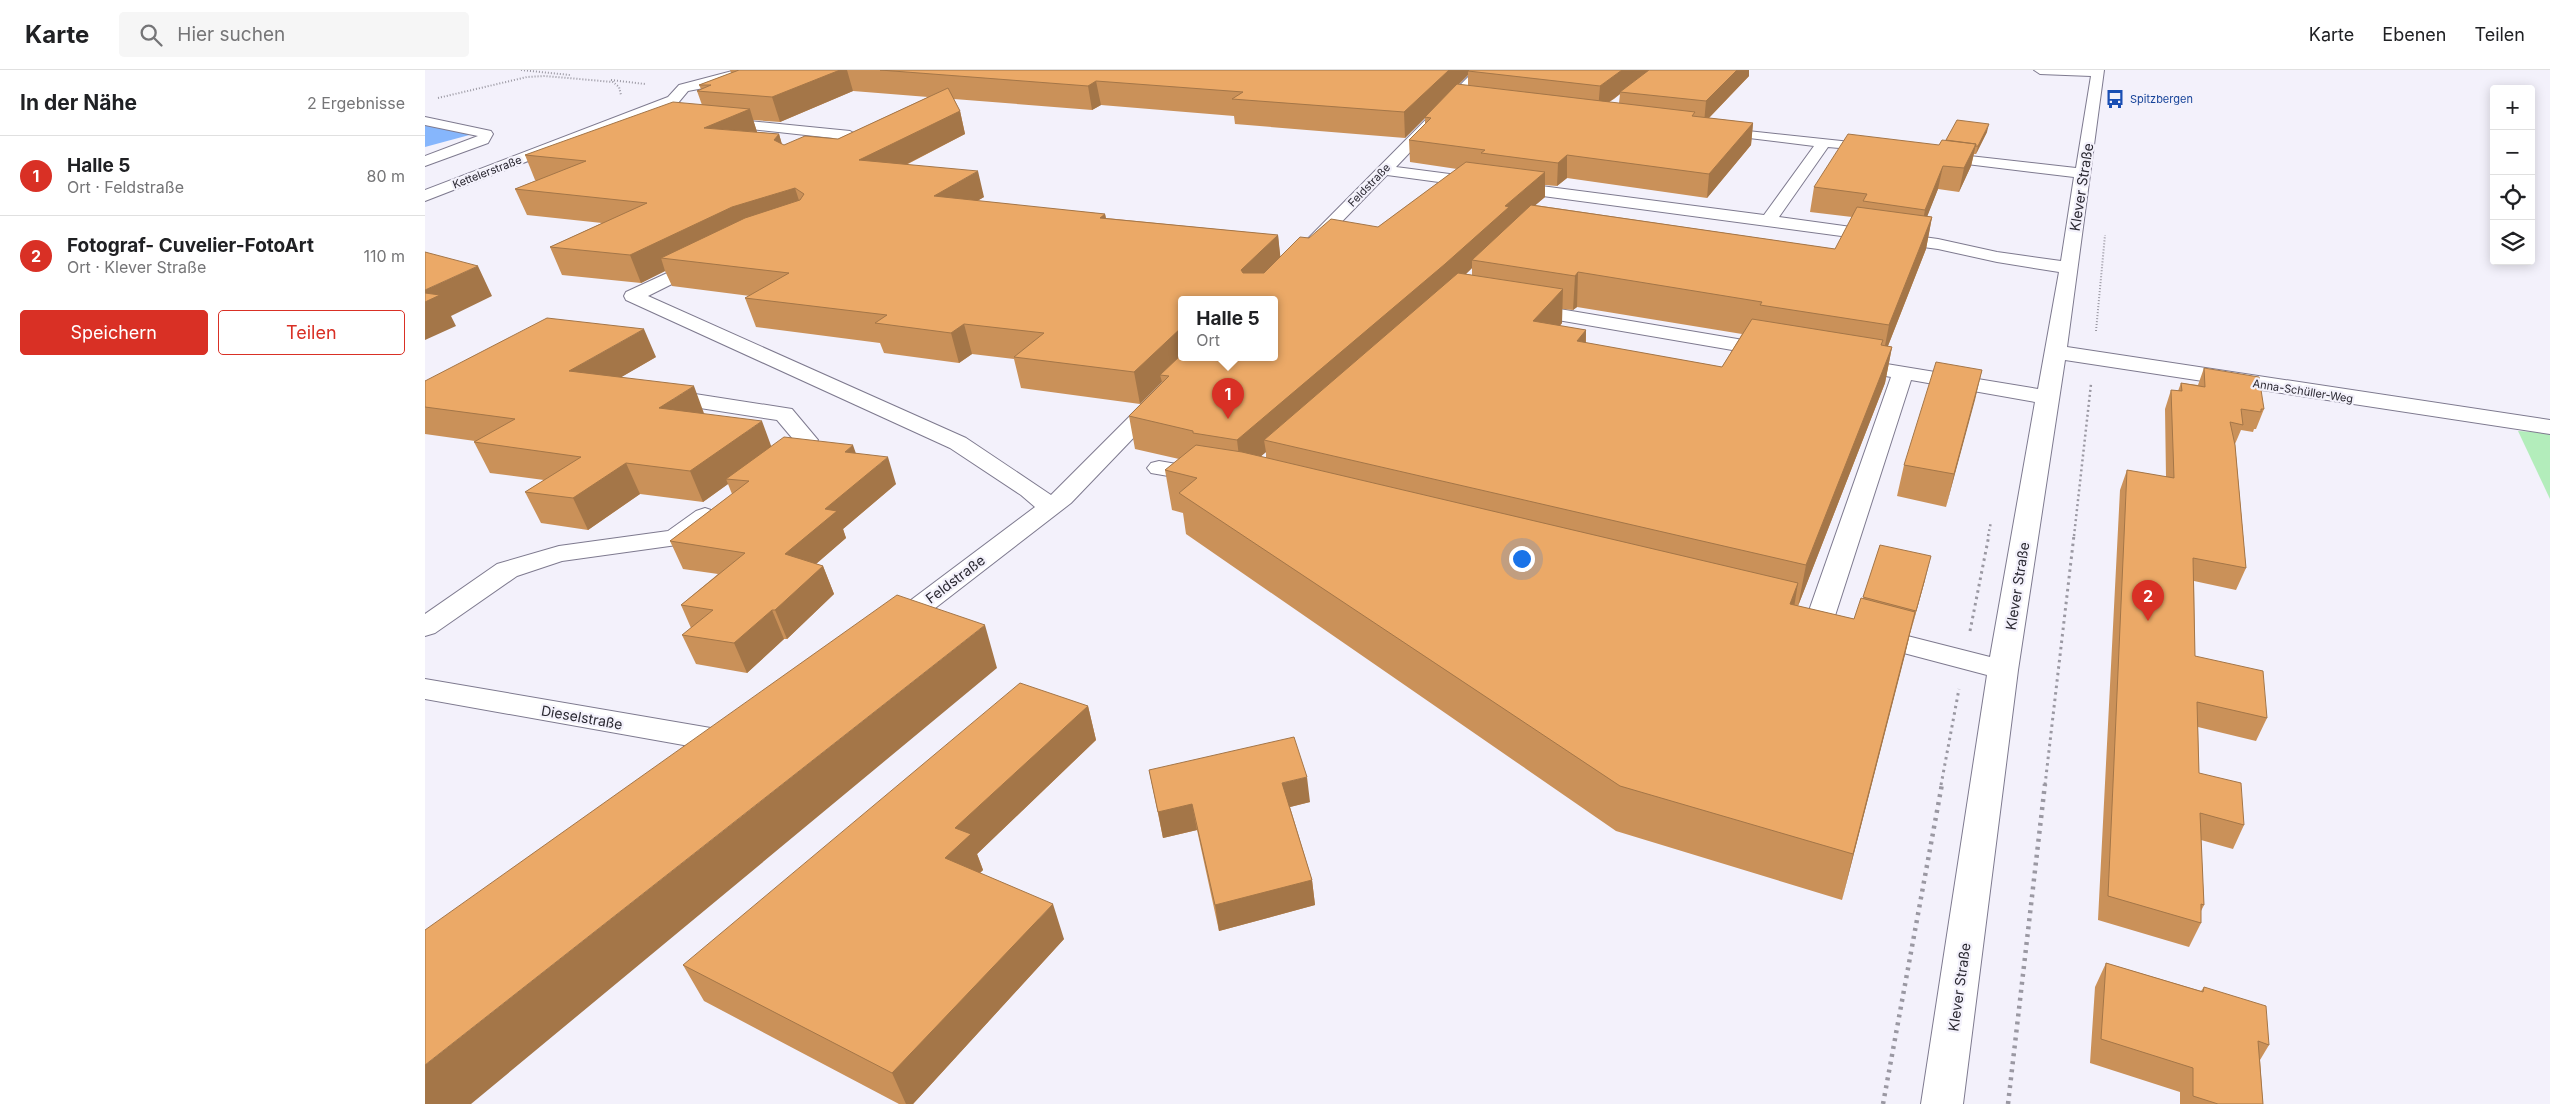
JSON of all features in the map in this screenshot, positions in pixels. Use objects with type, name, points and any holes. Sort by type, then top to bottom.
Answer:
[{"type":"street","points":[[684,88],[709,83],[748,70]]},
{"type":"street","name":"Feldstraße","points":[[1260,296],[1383,170],[1461,100],[1482,70]]},
{"type":"street","points":[[2040,70],[2098,71]]},
{"type":"street","name":"Klever Straße","points":[[1942,1104],[2003,670],[2047,397],[2057,352],[2098,71]]},
{"type":"street","name":"Kettelerstraße","points":[[425,196],[673,100],[684,88]]},
{"type":"street","points":[[636,114],[665,117]]},
{"type":"street","points":[[425,121],[486,134],[483,140],[425,162]]},
{"type":"street","points":[[703,121],[850,135],[808,155]]},
{"type":"street","points":[[1699,128],[1894,151]]},
{"type":"street","points":[[1768,221],[1824,142]]},
{"type":"street","points":[[1922,154],[2083,173]]},
{"type":"street","points":[[1383,170],[1938,244],[1997,257],[2068,268]]},
{"type":"street","points":[[1549,206],[1563,193]]},
{"type":"street","points":[[721,252],[633,296],[957,443],[1031,490],[1050,507]]},
{"type":"street","points":[[1503,306],[1795,354]]},
{"type":"street","name":"Anna-Schüller-Weg","points":[[2057,352],[2093,359],[2550,427]]},
{"type":"street","name":"Feldstraße","points":[[871,643],[1062,498],[1197,361]]},
{"type":"street","points":[[1834,361],[2047,397]]},
{"type":"street","points":[[1903,372],[1809,620],[2003,670]]},
{"type":"street","points":[[653,395],[784,414],[806,440],[760,475]]},
{"type":"street","points":[[1159,468],[1227,480]]},
{"type":"street","points":[[425,627],[507,570],[559,554],[675,538],[721,503]]},
{"type":"street","name":"Dieselstraße","points":[[425,689],[747,738],[707,767]]},
{"type":"path","points":[[521,70],[684,88]]},
{"type":"path","points":[[433,99],[499,82],[545,76],[613,82],[619,87],[621,95],[617,99]]},
{"type":"path","points":[[2008,1104],[2093,359],[2105,228]]},
{"type":"path","points":[[1883,1104],[1992,516]]},
{"type":"green space","points":[[2518,431],[2550,433],[2550,499]]},
{"type":"water","points":[[425,124],[473,134],[425,147]]},
{"type":"building","points":[[739,70],[840,70],[772,97],[697,91],[711,85],[699,85]]},
{"type":"building","points":[[880,70],[1449,70],[1404,112],[1232,99],[1243,92],[1096,81],[1088,86]]},
{"type":"building","points":[[1469,70],[1622,70],[1600,86]]},
{"type":"building","points":[[1649,70],[1737,70],[1706,101],[1620,92]]},
{"type":"building","points":[[1457,84],[1695,112],[1692,116],[1753,123],[1709,174],[1567,155],[1558,163],[1481,153],[1485,150],[1409,140],[1431,118],[1425,117]]},
{"type":"building","points":[[948,88],[960,111],[859,160],[978,171],[934,196],[1105,214],[1100,218],[1278,235],[1241,270],[1243,273],[1264,273],[1300,237],[1309,238],[1331,219],[1378,227],[1466,162],[1545,172],[1505,206],[1509,207],[1445,264],[1237,440],[1193,433],[1193,431],[1129,416],[1169,376],[1160,375],[1178,358],[1178,361],[1278,361],[1278,296],[1178,296],[1178,331],[1134,372],[1014,357],[1044,333],[964,324],[951,333],[875,323],[887,315],[745,298],[789,273],[661,258],[745,218],[800,200],[804,194],[795,188],[732,207],[630,255],[550,247],[647,203],[515,189],[586,161],[525,155],[673,102],[750,109],[704,128],[779,134],[774,140],[784,145],[805,136],[838,139]]},
{"type":"building","points":[[1957,120],[1989,124],[1978,146],[1975,146],[1976,144],[1946,140]]},
{"type":"building","points":[[1848,134],[1939,145],[1942,140],[1976,144],[1964,168],[1943,166],[1925,210],[1863,201],[1867,194],[1814,187]]},
{"type":"building","points":[[1531,205],[1835,249],[1857,207],[1932,217],[1889,325],[1760,305],[1762,302],[1578,272],[1575,276],[1472,260]]},
{"type":"building","points":[[425,252],[478,266],[425,290]]},
{"type":"building","points":[[1458,273],[1563,289],[1533,321],[1586,330],[1577,341],[1722,367],[1752,319],[1883,340],[1881,345],[1892,347],[1806,565],[1264,440]]},
{"type":"building","points":[[425,293],[440,295],[425,302]]},
{"type":"building","points":[[547,318],[644,329],[569,371],[694,386],[659,408],[762,421],[690,471],[626,463],[573,498],[525,492],[581,457],[474,442],[515,419],[425,407],[425,381]]},
{"type":"building","points":[[1936,362],[1982,370],[1954,474],[1904,465]]},
{"type":"building","points":[[2204,368],[2259,377],[2264,409],[2261,409],[2261,412],[2241,409],[2243,425],[2230,422],[2235,445],[2246,568],[2193,558],[2195,656],[2263,671],[2267,718],[2197,702],[2199,773],[2241,783],[2244,825],[2200,813],[2204,905],[2201,904],[2201,923],[2108,896],[2127,470],[2174,478],[2171,390],[2182,391],[2181,383],[2205,387]]},
{"type":"building","points":[[784,437],[853,445],[845,452],[888,457],[825,509],[837,511],[785,554],[823,566],[775,610],[772,610],[734,643],[682,635],[713,610],[681,605],[745,553],[670,541],[749,481],[726,479]]},
{"type":"building","points":[[1196,445],[1242,452],[1798,583],[1790,604],[1854,619],[1861,598],[1915,612],[1853,854],[1620,786],[1179,493],[1197,478],[1165,470]]},
{"type":"building","points":[[1880,545],[1931,556],[1916,611],[1863,597]]},
{"type":"building","points":[[897,595],[985,625],[425,1065],[425,930]]},
{"type":"building","points":[[1020,683],[1088,706],[955,828],[971,834],[945,858],[1053,904],[892,1073],[683,965]]},
{"type":"building","points":[[1294,737],[1307,777],[1282,783],[1312,880],[1215,905],[1192,804],[1158,812],[1149,770]]},
{"type":"building","points":[[2106,963],[2203,992],[2204,987],[2266,1006],[2269,1045],[2258,1041],[2263,1104],[2218,1104],[2193,1096],[2193,1068],[2101,1039]]},
{"type":"place","name":"Spitzbergen","points":[[2115,99]]},
{"type":"place","name":"Halle 5","points":[[1228,419]]},
{"type":"place","name":"Fotograf- Cuvelier-FotoArt","points":[[2148,621]]}]
